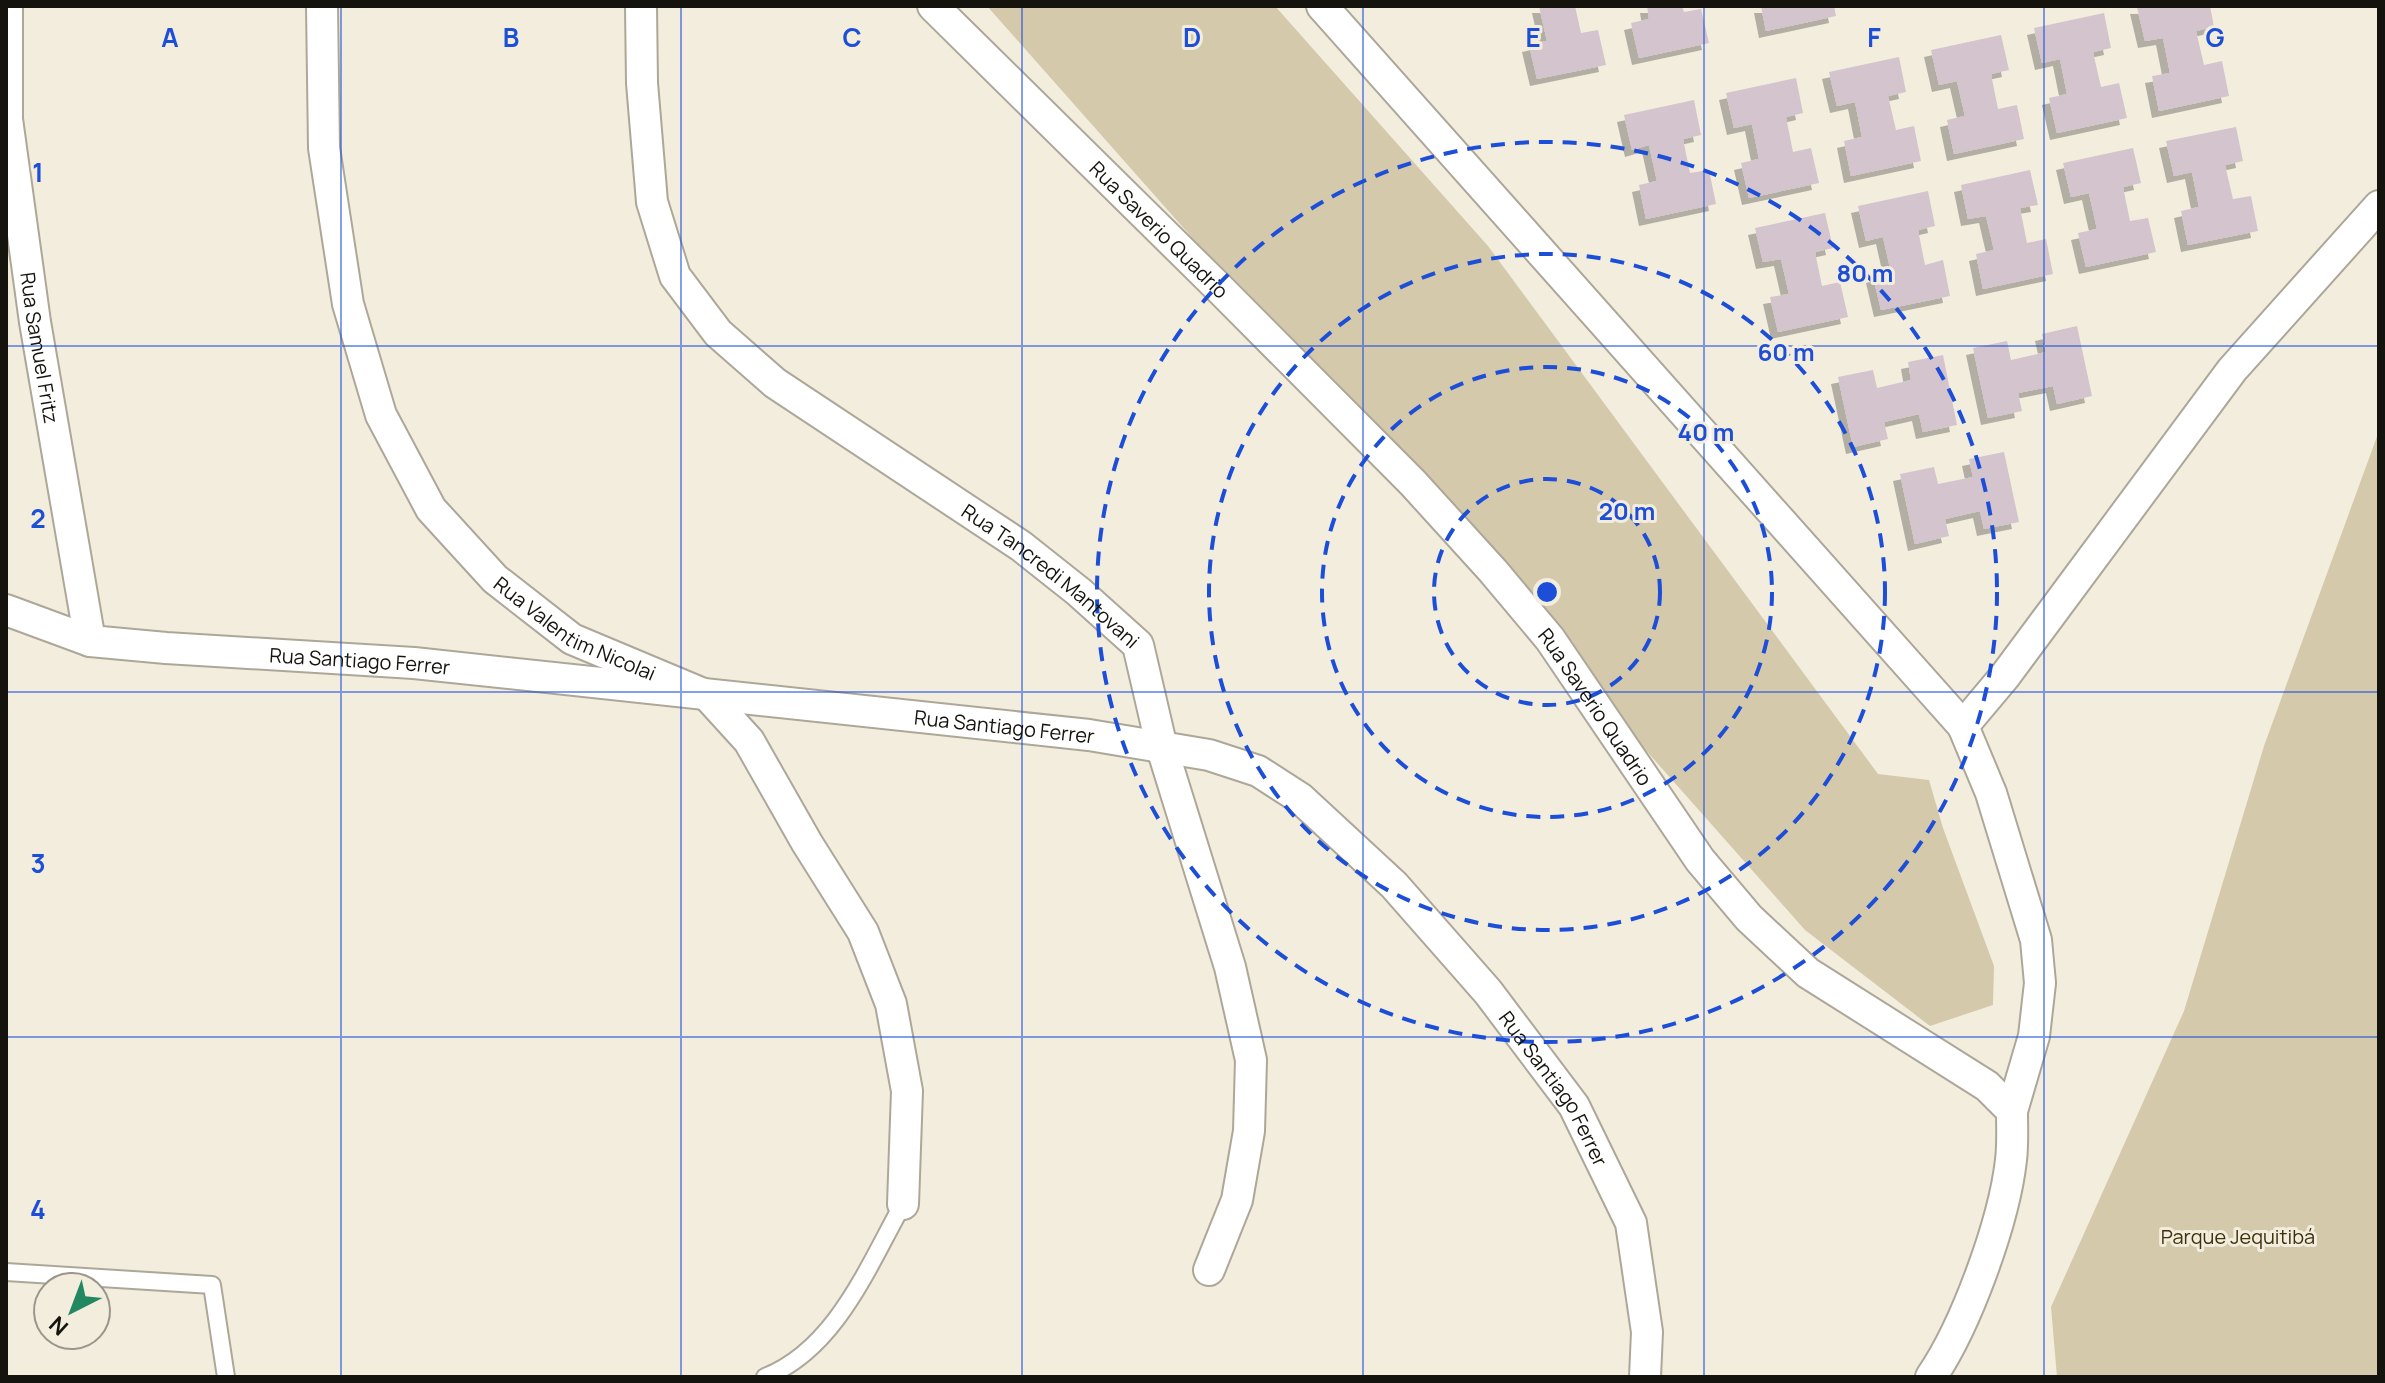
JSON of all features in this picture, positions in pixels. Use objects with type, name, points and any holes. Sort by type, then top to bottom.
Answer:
[{"type":"street","name":"Rua Samuel Fritz","points":[[7,6],[7,119],[35,322],[90,641]]},
{"type":"street","name":"Rua Valentim Nicolai","points":[[322,6],[324,148],[348,304],[381,415],[431,509],[495,579],[572,639],[708,696],[749,741],[807,843],[863,932],[891,1004],[907,1091],[903,1204]]},
{"type":"street","name":"Rua Tancredi Mantovani","points":[[641,6],[642,83],[652,202],[675,276],[718,333],[775,383],[1021,546],[1138,645],[1162,748],[1230,967],[1251,1060],[1249,1131],[1237,1200],[1209,1270]]},
{"type":"street","name":"Rua Saverio Quadrio","points":[[933,6],[1413,483],[1493,571],[1550,639],[1700,860],[1749,918],[1808,973],[1987,1086],[2012,1111]]},
{"type":"street","points":[[1322,6],[1963,726],[1991,793],[2036,940],[2040,983],[2034,1036],[2012,1111],[2012,1158],[2003,1206],[1976,1284],[1946,1354],[1931,1377]]},
{"type":"street","points":[[1963,726],[2005,676],[2232,370],[2379,206]]},
{"type":"street","name":"Rua Santiago Ferrer","points":[[6,610],[90,641],[414,663],[1089,735],[1209,755],[1258,771],[1300,798],[1394,885],[1488,992],[1574,1106],[1631,1223],[1647,1332],[1645,1377]]},
{"type":"lane","points":[[765,1377],[788,1368],[839,1318],[903,1204]]},
{"type":"lane","points":[[6,1272],[212,1285],[226,1377]]},
{"type":"green space","points":[[987,6],[1275,6],[1488,246],[1878,774],[1929,780],[1943,828],[1994,966],[1993,1005],[1930,1026],[1805,930]]},
{"type":"green space","name":"Parque Jequitibá","points":[[2379,431],[2379,1377],[2057,1377],[2051,1307],[2184,1011],[2264,746]]},
{"type":"building","points":[[1539,6],[1575,6],[1581,33],[1598,30],[1606,65],[1537,79],[1529,45],[1547,41]]},
{"type":"building","points":[[1647,6],[1682,6],[1684,12],[1701,9],[1709,43],[1639,58],[1631,23],[1649,19]]},
{"type":"building","points":[[1761,6],[1834,6],[1836,16],[1766,31]]},
{"type":"building","points":[[2210,6],[2214,27],[2196,31],[2204,65],[2222,61],[2229,96],[2159,111],[2152,76],[2170,73],[2163,38],[2145,41],[2137,7]]},
{"type":"building","points":[[2104,13],[2111,48],[2093,52],[2101,87],[2119,83],[2127,118],[2057,133],[2049,98],[2067,94],[2060,59],[2042,63],[2034,28]]},
{"type":"building","points":[[2001,35],[2009,70],[1991,74],[1998,109],[2017,105],[2024,139],[1954,154],[1947,120],[1965,116],[1957,81],[1939,85],[1931,50]]},
{"type":"building","points":[[1899,57],[1906,92],[1888,96],[1896,130],[1914,126],[1921,161],[1851,176],[1844,141],[1862,137],[1855,102],[1837,106],[1829,72]]},
{"type":"building","points":[[1796,78],[1803,113],[1786,117],[1793,152],[1811,148],[1819,183],[1749,198],[1741,163],[1759,159],[1752,124],[1734,128],[1726,93]]},
{"type":"building","points":[[1694,100],[1701,135],[1683,139],[1690,173],[1709,170],[1716,204],[1646,219],[1639,185],[1657,181],[1649,145],[1632,150],[1624,115]]},
{"type":"building","points":[[2236,127],[2243,161],[2225,165],[2233,199],[2251,196],[2258,231],[2188,245],[2181,211],[2199,207],[2192,172],[2174,176],[2166,141]]},
{"type":"building","points":[[2133,148],[2141,183],[2123,187],[2130,221],[2148,218],[2156,252],[2086,267],[2078,233],[2097,229],[2089,193],[2071,197],[2063,163]]},
{"type":"building","points":[[2030,170],[2038,205],[2020,208],[2027,243],[2046,239],[2053,274],[1983,289],[1976,254],[1994,250],[1986,216],[1968,219],[1961,185]]},
{"type":"building","points":[[1928,191],[1935,226],[1918,230],[1925,265],[1943,260],[1950,296],[1881,310],[1873,276],[1891,272],[1883,237],[1866,241],[1858,206]]},
{"type":"building","points":[[1825,213],[1833,248],[1815,252],[1822,286],[1840,282],[1848,317],[1778,332],[1770,297],[1789,294],[1781,259],[1763,262],[1755,228]]},
{"type":"building","points":[[2077,326],[2092,396],[2057,404],[2053,386],[2018,393],[2022,411],[1988,418],[1973,348],[2007,341],[2011,360],[2046,352],[2042,334]]},
{"type":"building","points":[[1943,355],[1957,425],[1923,432],[1919,414],[1884,422],[1888,439],[1853,447],[1838,377],[1873,370],[1877,388],[1911,380],[1908,362]]},
{"type":"building","points":[[2004,452],[2019,522],[1984,529],[1980,511],[1945,519],[1949,536],[1915,544],[1900,474],[1934,467],[1938,484],[1973,477],[1969,459]]}]
